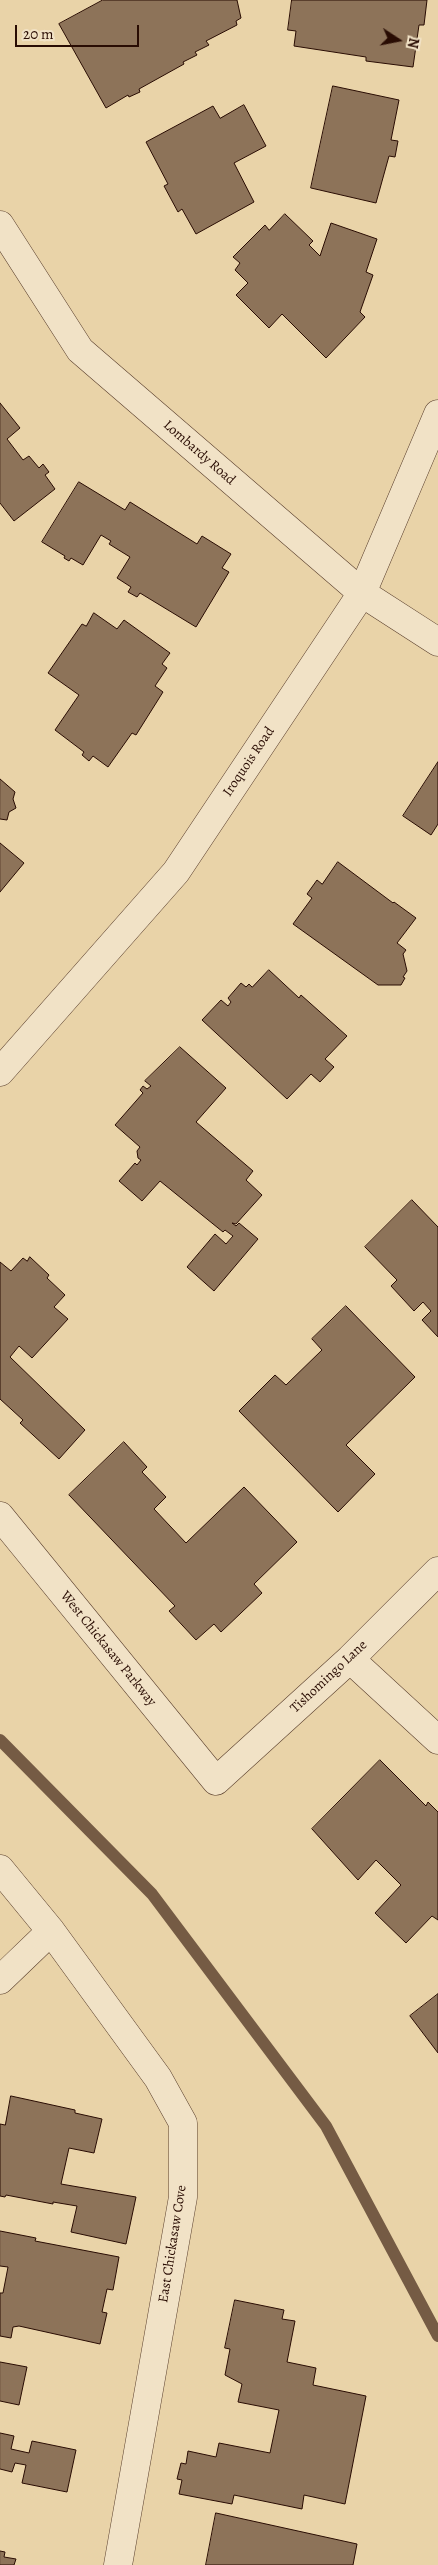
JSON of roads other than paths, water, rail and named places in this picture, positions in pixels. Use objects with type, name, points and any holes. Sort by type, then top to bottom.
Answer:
[{"type":"street","name":"Lombardy Road","points":[[0,225],[80,350],[362,593],[438,642]]},
{"type":"street","name":"Iroquois Road","points":[[0,1072],[176,872],[362,593],[438,414]]},
{"type":"street","name":"West Chickasaw Parkway","points":[[0,1516],[216,1781]]},
{"type":"street","name":"Tishomingo Lane","points":[[216,1781],[350,1659],[438,1571]]},
{"type":"street","points":[[350,1659],[438,1740]]},
{"type":"street","name":"East Chickasaw Cove","points":[[0,1869],[51,1931],[158,2078],[183,2123],[183,2197],[118,2565]]},
{"type":"street","points":[[0,1980],[51,1931]]},
{"type":"waterway","points":[[0,1740],[152,1894],[326,2126],[438,2336]]}]
